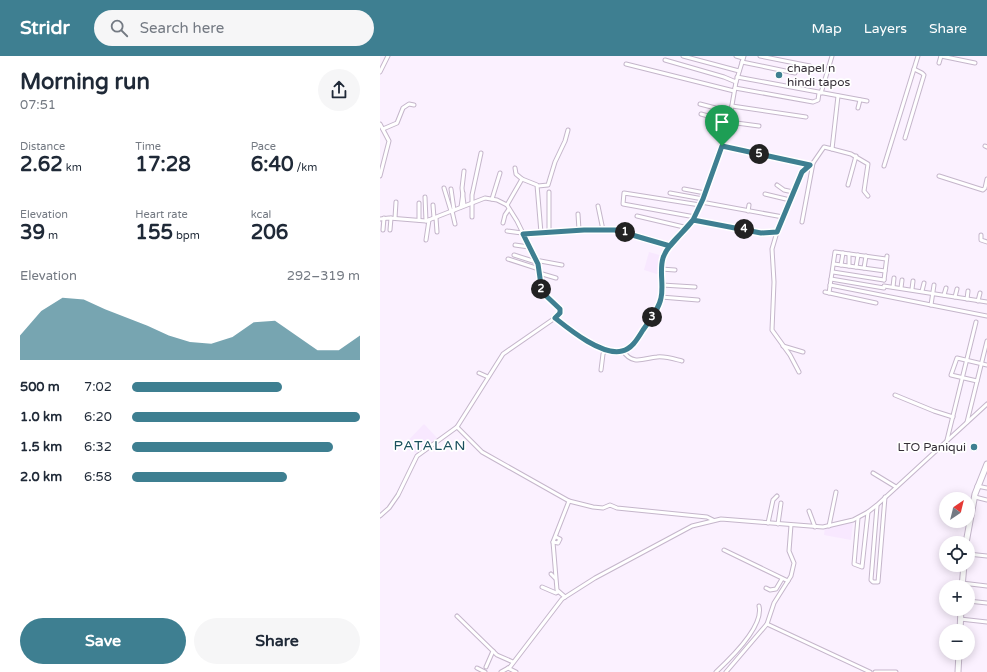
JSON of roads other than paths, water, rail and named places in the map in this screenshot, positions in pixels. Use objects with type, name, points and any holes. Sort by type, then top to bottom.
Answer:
[{"type":"highway","points":[[975,493],[987,464]]},
{"type":"highway","points":[[960,616],[960,624]]},
{"type":"highway","points":[[958,672],[959,660]]},
{"type":"street","points":[[380,72],[388,56]]},
{"type":"street","points":[[683,56],[739,71]]},
{"type":"street","points":[[736,56],[795,73]]},
{"type":"street","points":[[760,56],[810,66]]},
{"type":"street","points":[[626,64],[735,89],[814,102],[818,100],[832,56]]},
{"type":"street","points":[[884,166],[918,56]]},
{"type":"street","points":[[940,63],[941,56],[975,64]]},
{"type":"street","points":[[555,318],[578,336],[612,352],[623,351],[637,340],[654,313],[661,297],[661,269],[664,256],[670,246],[688,228],[705,193],[729,122],[737,77],[743,59]]},
{"type":"street","points":[[665,60],[724,77],[736,82]]},
{"type":"street","points":[[905,138],[924,76],[922,73],[914,69]]},
{"type":"street","points":[[737,77],[866,102]]},
{"type":"street","points":[[832,149],[838,96]]},
{"type":"street","points":[[858,108],[860,100]]},
{"type":"street","points":[[383,129],[397,123],[403,108],[409,104],[414,105]]},
{"type":"street","points":[[700,104],[731,112]]},
{"type":"street","points":[[732,106],[806,117]]},
{"type":"street","points":[[701,114],[729,122],[759,126]]},
{"type":"street","points":[[380,124],[388,137],[389,145],[380,176]]},
{"type":"street","points":[[515,168],[516,174],[522,179],[538,186],[548,185],[568,130]]},
{"type":"street","points":[[722,146],[812,164]]},
{"type":"street","points":[[799,372],[772,328],[774,282],[772,249],[777,232],[803,170],[812,164],[824,147],[856,156],[868,164],[864,191],[868,196]]},
{"type":"street","points":[[472,217],[474,184],[481,152]]},
{"type":"street","points":[[848,185],[856,156]]},
{"type":"street","points":[[802,222],[812,164]]},
{"type":"street","points":[[462,206],[464,171]]},
{"type":"street","points":[[492,199],[500,173]]},
{"type":"street","points":[[939,176],[983,190],[985,188],[987,178]]},
{"type":"street","points":[[507,205],[522,179]]},
{"type":"street","points":[[777,185],[784,190],[793,192]]},
{"type":"street","points":[[538,186],[541,233]]},
{"type":"street","points":[[444,188],[452,211]]},
{"type":"street","points":[[451,189],[454,224]]},
{"type":"street","points":[[684,189],[705,193]]},
{"type":"street","points":[[549,192],[549,232]]},
{"type":"street","points":[[777,232],[761,233],[623,204],[624,193],[701,202],[783,218]]},
{"type":"street","points":[[670,193],[701,202]]},
{"type":"street","points":[[765,194],[790,200]]},
{"type":"street","points":[[425,197],[428,220],[426,240]]},
{"type":"street","points":[[381,514],[398,495],[416,456],[457,427],[488,376],[505,352],[560,313],[560,309],[543,293],[539,269],[536,261],[507,205],[485,198],[428,220],[395,218],[382,219],[383,230]]},
{"type":"street","points":[[395,218],[396,202]]},
{"type":"street","points":[[418,203],[419,220]]},
{"type":"street","points":[[433,205],[437,232]]},
{"type":"street","points":[[748,211],[749,205]]},
{"type":"street","points":[[598,206],[602,230]]},
{"type":"street","points":[[503,223],[505,215],[509,209]]},
{"type":"street","points":[[578,214],[579,230]]},
{"type":"street","points":[[637,216],[688,228]]},
{"type":"street","points":[[390,218],[390,230]]},
{"type":"street","points":[[508,231],[541,233],[579,230],[616,230],[670,246]]},
{"type":"street","points":[[981,235],[981,240],[987,242]]},
{"type":"street","points":[[515,245],[529,247]]},
{"type":"street","points":[[875,294],[875,303],[827,293],[833,272],[835,252],[886,257],[883,296]]},
{"type":"street","points":[[841,265],[842,253]]},
{"type":"street","points":[[849,254],[849,266]]},
{"type":"street","points":[[514,255],[536,261],[562,265]]},
{"type":"street","points":[[856,267],[858,255]]},
{"type":"street","points":[[864,268],[866,256]]},
{"type":"street","points":[[508,258],[539,269]]},
{"type":"street","points":[[834,264],[885,272]]},
{"type":"street","points":[[661,269],[674,270]]},
{"type":"street","points":[[833,272],[884,280]]},
{"type":"street","points":[[539,273],[556,278]]},
{"type":"street","points":[[893,287],[894,278]]},
{"type":"street","points":[[831,279],[884,287],[912,289],[987,302]]},
{"type":"street","points":[[901,288],[902,280]]},
{"type":"street","points":[[912,289],[913,281]]},
{"type":"street","points":[[922,291],[924,283]]},
{"type":"street","points":[[662,284],[695,286]]},
{"type":"street","points":[[830,285],[987,316]]},
{"type":"street","points":[[931,305],[934,285]]},
{"type":"street","points":[[944,295],[946,288]]},
{"type":"street","points":[[955,297],[957,289]]},
{"type":"street","points":[[967,299],[968,291]]},
{"type":"street","points":[[978,301],[980,293]]},
{"type":"street","points":[[661,297],[698,300]]},
{"type":"street","points":[[947,440],[976,322]]},
{"type":"street","points":[[967,422],[987,341]]},
{"type":"street","points":[[783,346],[803,352]]},
{"type":"street","points":[[601,370],[603,354],[606,349]]},
{"type":"street","points":[[623,351],[630,358],[643,360],[658,357],[682,361]]},
{"type":"street","points":[[977,381],[951,375],[957,358],[987,365]]},
{"type":"street","points":[[478,373],[488,376]]},
{"type":"street","points":[[894,394],[934,411],[953,417]]},
{"type":"street","points":[[501,672],[508,668],[565,597],[595,578],[692,526],[713,520],[736,519],[815,527],[829,526],[858,518],[877,505],[987,404]]},
{"type":"street","points":[[457,427],[482,452],[569,501],[593,507],[603,508],[610,505],[617,508],[707,517],[713,520]]},
{"type":"street","points":[[873,473],[896,487]]},
{"type":"street","points":[[977,486],[987,488]]},
{"type":"street","points":[[829,526],[836,492]]},
{"type":"street","points":[[768,523],[773,500],[777,496]]},
{"type":"street","points":[[877,505],[871,580],[873,582],[878,582],[885,497]]},
{"type":"street","points":[[975,497],[987,500]]},
{"type":"street","points":[[558,592],[555,578],[553,542],[569,501]]},
{"type":"street","points":[[778,524],[781,503]]},
{"type":"street","points":[[809,511],[815,527]]},
{"type":"street","points":[[858,518],[854,564],[862,567],[868,512]]},
{"type":"street","points":[[726,672],[767,624],[774,603],[788,581],[794,563],[789,551],[791,525]]},
{"type":"street","points":[[724,550],[788,581]]},
{"type":"street","points":[[975,555],[987,556]]},
{"type":"street","points":[[551,574],[555,578]]},
{"type":"street","points":[[773,585],[767,588],[770,590],[776,589],[782,578]]},
{"type":"street","points":[[542,586],[556,593],[558,592],[565,597]]},
{"type":"street","points":[[975,586],[987,586]]},
{"type":"street","points":[[975,601],[987,602]]},
{"type":"street","points":[[716,672],[743,645],[758,619],[759,606]]},
{"type":"street","points":[[457,616],[497,655],[513,662]]},
{"type":"street","points":[[960,619],[987,622]]},
{"type":"street","points":[[767,624],[870,672]]},
{"type":"street","points":[[743,645],[747,648]]},
{"type":"street","points":[[485,666],[493,651]]},
{"type":"street","points":[[508,668],[516,672]]},
{"type":"street","points":[[479,670],[485,672]]},
{"type":"street","points":[[875,672],[896,672]]},
{"type":"place","name":"chapel n hindi tapos","points":[[779,75]]},
{"type":"place","name":"LTO Paniqui","points":[[974,447]]},
{"type":"district","name":"PATALAN","points":[[430,445]]}]
